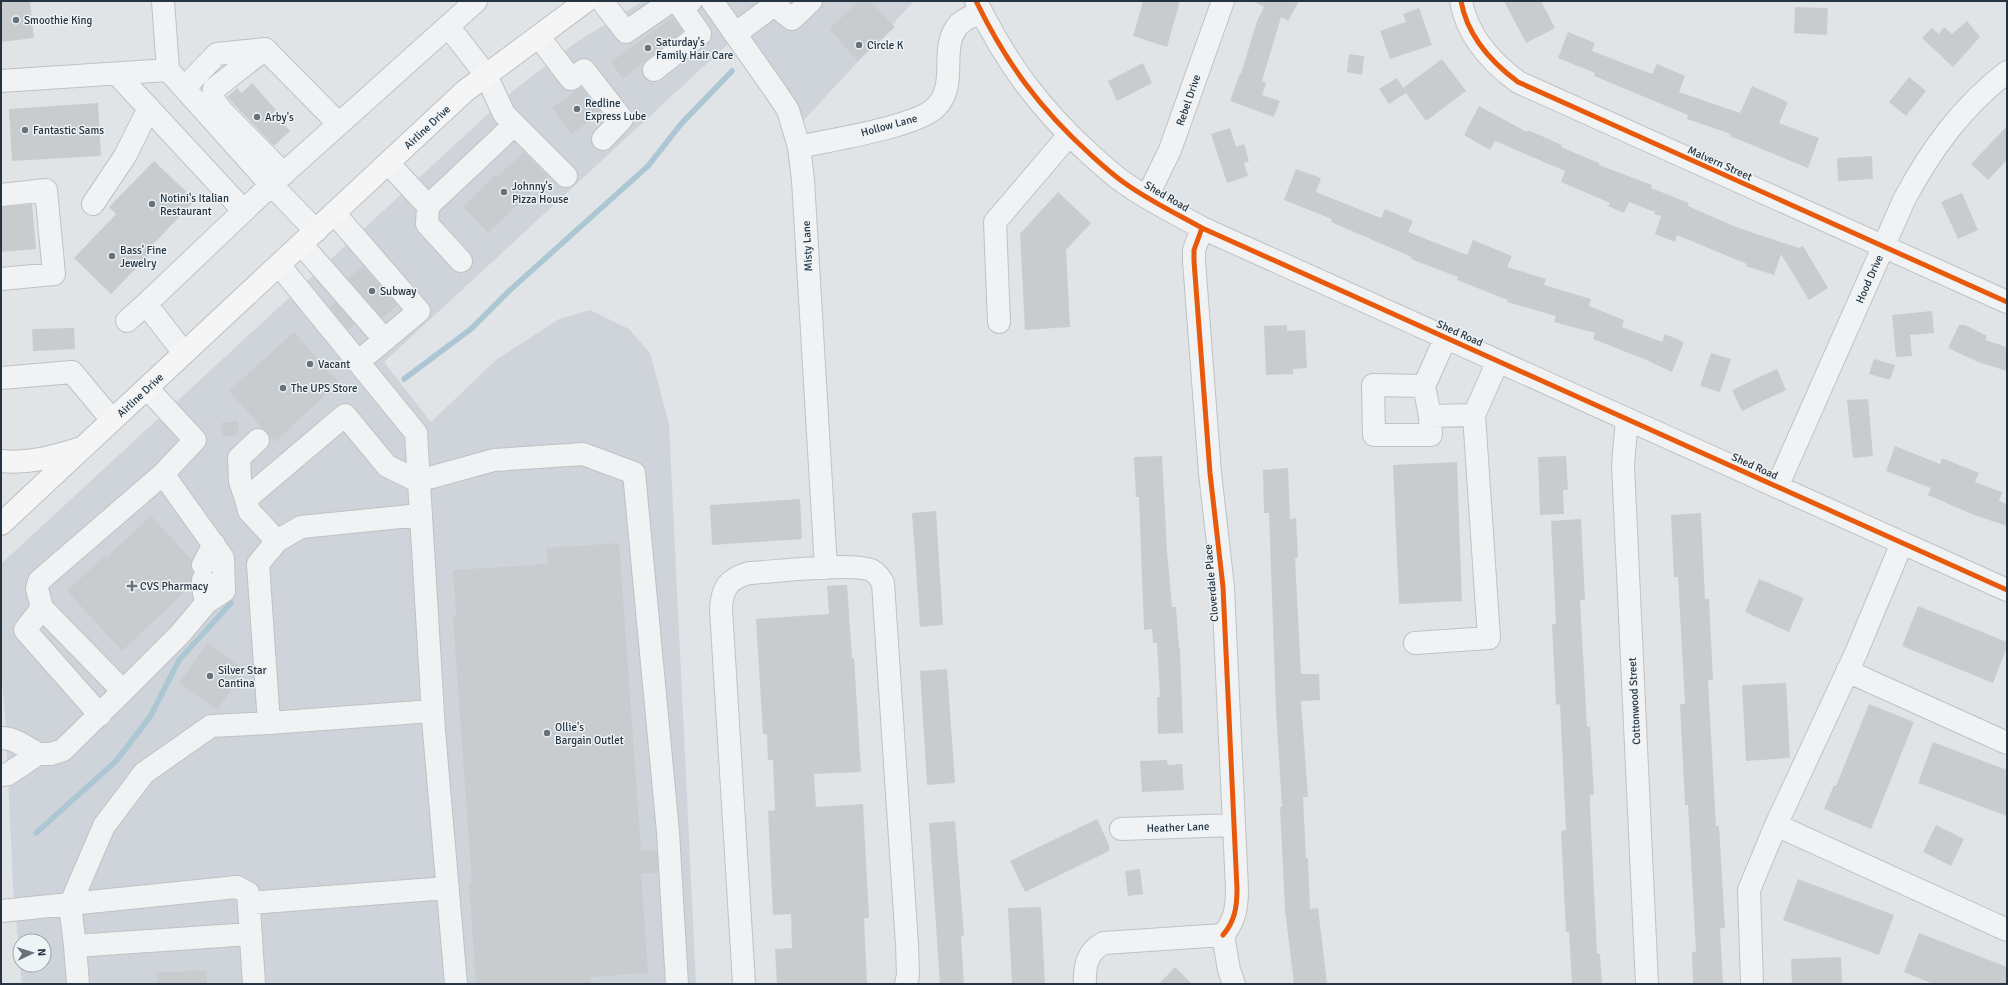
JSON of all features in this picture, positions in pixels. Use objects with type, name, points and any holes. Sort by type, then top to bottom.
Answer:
[{"type":"main road","name":"Airline Drive","points":[[1,524],[465,91],[586,1]]},
{"type":"main road","points":[[1,462],[31,461],[56,456],[83,448]]},
{"type":"street","points":[[163,1],[168,70],[184,88],[278,179]]},
{"type":"street","points":[[127,321],[278,179],[476,1]]},
{"type":"street","points":[[602,1],[626,32],[680,3],[700,34],[654,70]]},
{"type":"street","name":"Misty Lane","points":[[712,1],[788,110],[799,147],[803,180],[826,568]]},
{"type":"street","points":[[735,34],[773,3],[792,19],[811,1]]},
{"type":"street","name":"Rebel Drive","points":[[1147,197],[1170,150],[1223,1]]},
{"type":"street","name":"Malvern Street","points":[[1461,1],[1468,21],[1483,49],[1499,67],[1518,82],[2007,302]]},
{"type":"street","name":"Shed Road","points":[[979,6],[1009,62],[1036,99],[1069,135],[1126,184],[1147,197],[1202,228],[2007,590]]},
{"type":"street","name":"Hollow Lane","points":[[799,147],[914,121],[936,108],[943,98],[947,88],[950,41],[956,28],[979,6]]},
{"type":"street","points":[[448,26],[486,75],[504,114],[566,176]]},
{"type":"street","points":[[538,37],[571,79],[584,70],[622,119],[603,139]]},
{"type":"street","points":[[184,88],[217,54],[265,49]]},
{"type":"street","points":[[265,49],[339,124]]},
{"type":"street","points":[[265,49],[214,89],[213,99],[278,179],[308,237],[385,340]]},
{"type":"street","points":[[1,81],[168,70]]},
{"type":"street","name":"Hood Drive","points":[[1777,487],[1904,200],[1934,148],[1974,101],[2007,72]]},
{"type":"street","points":[[117,74],[244,211]]},
{"type":"street","points":[[93,204],[126,156],[149,108]]},
{"type":"street","points":[[461,261],[427,224],[428,206],[514,125]]},
{"type":"street","points":[[999,322],[995,222],[1069,135]]},
{"type":"street","points":[[388,163],[428,206]]},
{"type":"street","points":[[1,195],[46,190],[54,274],[1,279]]},
{"type":"street","points":[[334,213],[419,311],[358,362]]},
{"type":"street","name":"Cloverdale Place","points":[[1202,228],[1194,250],[1194,261],[1210,473],[1221,562],[1237,901],[1232,922],[1222,935]]},
{"type":"street","points":[[279,265],[402,418],[416,433],[432,711],[456,984]]},
{"type":"street","points":[[146,304],[184,353]]},
{"type":"street","points":[[1424,386],[1372,385],[1374,435],[1431,435],[1430,416],[1424,386],[1446,337]]},
{"type":"street","points":[[1415,643],[1488,638],[1474,415],[1498,361]]},
{"type":"street","points":[[1,378],[72,372],[112,420]]},
{"type":"street","points":[[123,691],[42,608],[37,589],[39,581],[163,474],[195,440],[147,388]]},
{"type":"street","points":[[246,499],[345,415],[387,466],[418,481],[494,460],[583,454],[634,473],[668,832],[677,984]]},
{"type":"street","points":[[1430,416],[1474,415]]},
{"type":"street","name":"Cottonwood Street","points":[[1627,419],[1623,465],[1647,984]]},
{"type":"street","points":[[258,440],[239,458],[240,481],[249,511],[277,541]]},
{"type":"street","points":[[1,738],[24,745],[38,754],[51,754],[63,750],[180,634],[207,602],[224,591],[223,558],[163,474]]},
{"type":"street","points":[[269,723],[258,564],[277,541],[301,527],[420,515]]},
{"type":"street","points":[[1752,984],[1749,890],[1776,825],[1848,671],[1902,543]]},
{"type":"street","points":[[207,602],[204,594],[203,573],[214,544]]},
{"type":"street","points":[[744,984],[722,596],[730,582],[744,575],[853,567],[871,570],[878,574],[883,583],[908,975],[906,984]]},
{"type":"street","points":[[42,608],[25,630],[100,715]]},
{"type":"street","points":[[1848,671],[2007,743]]},
{"type":"street","points":[[78,984],[70,905],[104,826],[144,773],[211,726],[432,711]]},
{"type":"street","points":[[1,775],[8,774],[38,754]]},
{"type":"street","name":"Heather Lane","points":[[1121,828],[1234,825]]},
{"type":"street","points":[[1776,825],[2007,930]]},
{"type":"street","points":[[1,911],[237,887],[248,893],[254,984]]},
{"type":"street","points":[[249,903],[447,888]]},
{"type":"street","points":[[75,946],[251,934]]},
{"type":"street","points":[[1085,984],[1088,957],[1096,947],[1104,943],[1222,935],[1228,970],[1234,984]]},
{"type":"shaded area","points":[[643,1],[914,1],[803,121],[787,87],[746,30],[729,43],[384,362],[431,422],[496,360],[559,319],[590,310],[629,329],[650,353],[669,424],[696,984],[22,984],[21,973],[52,973],[52,933],[17,933],[13,886],[5,713],[1,669],[2,563],[514,90],[575,43]]},
{"type":"building","name":"Smoothie King","points":[[1,1],[30,1],[34,38],[1,42]]},
{"type":"building","name":"Circle K","points":[[859,1],[870,1],[895,27],[858,61],[829,29]]},
{"type":"building","points":[[1143,1],[1180,1],[1167,47],[1133,36]]},
{"type":"building","points":[[1253,1],[1299,1],[1288,21],[1281,17],[1262,81],[1266,83],[1262,95],[1280,101],[1274,117],[1230,101],[1240,73],[1241,74],[1257,21],[1264,7]]},
{"type":"building","points":[[1504,1],[1541,1],[1555,28],[1526,43]]},
{"type":"building","points":[[1795,7],[1828,8],[1827,35],[1794,33]]},
{"type":"building","points":[[1419,8],[1432,45],[1390,59],[1380,31],[1406,22],[1403,14]]},
{"type":"building","name":"Saturday's Family Hair Care","points":[[673,17],[683,31],[623,79],[611,62]]},
{"type":"building","points":[[1967,21],[1980,37],[1953,67],[1922,38],[1932,28],[1939,34],[1944,27],[1952,34]]},
{"type":"building","points":[[1568,32],[1595,43],[1592,51],[1652,74],[1657,64],[1685,76],[1679,92],[1740,113],[1752,86],[1788,102],[1779,123],[1819,138],[1808,168],[1730,136],[1731,134],[1687,119],[1688,115],[1594,76],[1595,73],[1558,58]]},
{"type":"building","points":[[1349,54],[1364,56],[1362,75],[1347,72]]},
{"type":"building","points":[[1442,59],[1466,91],[1426,121],[1406,93],[1389,104],[1379,89],[1397,78],[1403,88]]},
{"type":"building","points":[[1143,63],[1152,83],[1117,101],[1108,81]]},
{"type":"building","points":[[1909,77],[1926,91],[1906,116],[1889,102]]},
{"type":"building","name":"Arby's","points":[[252,83],[276,110],[273,113],[290,131],[274,146],[227,97],[237,88],[242,93]]},
{"type":"building","name":"Redline Express Lube","points":[[581,87],[601,112],[572,134],[552,108]]},
{"type":"building","points":[[98,103],[101,156],[12,161],[9,109]]},
{"type":"building","points":[[1479,106],[1527,132],[1528,130],[1562,145],[1561,147],[1599,163],[1599,165],[1652,185],[1651,188],[1689,203],[1688,206],[1736,227],[1799,248],[1803,246],[1828,288],[1809,300],[1781,254],[1774,275],[1746,266],[1747,264],[1677,235],[1675,242],[1655,234],[1661,216],[1654,214],[1655,212],[1629,202],[1624,213],[1608,206],[1610,203],[1561,182],[1565,171],[1495,141],[1490,150],[1464,135]]},
{"type":"building","points":[[2007,126],[2007,160],[1988,180],[1971,164]]},
{"type":"building","points":[[1230,128],[1236,147],[1244,144],[1249,161],[1244,163],[1248,176],[1227,183],[1211,134]]},
{"type":"building","name":"Johnny's Pizza House","points":[[524,152],[548,176],[488,233],[463,207],[495,175],[497,177]]},
{"type":"building","points":[[1872,156],[1873,179],[1838,181],[1837,158]]},
{"type":"building","points":[[154,161],[195,200],[147,251],[150,254],[111,294],[74,258],[116,214],[109,207]]},
{"type":"building","points":[[1296,169],[1321,178],[1316,192],[1381,218],[1385,209],[1413,221],[1408,232],[1467,255],[1473,240],[1512,256],[1507,267],[1546,279],[1544,285],[1591,299],[1589,306],[1624,320],[1622,327],[1662,342],[1665,334],[1684,342],[1672,372],[1644,359],[1593,339],[1595,333],[1554,322],[1556,316],[1507,302],[1508,300],[1457,280],[1458,277],[1411,259],[1412,257],[1331,222],[1332,219],[1284,200]]},
{"type":"building","points":[[1058,192],[1091,223],[1066,250],[1070,327],[1025,330],[1020,234]]},
{"type":"building","points":[[1962,193],[1978,230],[1958,239],[1941,202]]},
{"type":"building","points":[[32,204],[36,249],[1,252],[1,207]]},
{"type":"building","name":"Subway","points":[[363,266],[398,305],[382,318],[348,279]]},
{"type":"building","points":[[335,302],[355,324],[348,330],[329,307]]},
{"type":"building","points":[[1932,311],[1934,333],[1910,335],[1912,356],[1896,357],[1892,315]]},
{"type":"building","points":[[1287,325],[1287,331],[1305,330],[1307,368],[1293,369],[1293,374],[1266,375],[1264,326]]},
{"type":"building","points":[[1959,325],[1965,325],[1987,336],[1985,340],[2007,347],[2007,371],[1978,362],[1948,348]]},
{"type":"building","points":[[74,328],[75,349],[33,351],[32,329]]},
{"type":"building","points":[[294,332],[339,382],[275,442],[229,391]]},
{"type":"building","points":[[1711,353],[1731,359],[1720,392],[1700,386]]},
{"type":"building","points":[[1874,359],[1895,365],[1890,380],[1869,374]]},
{"type":"building","points":[[1777,369],[1786,390],[1742,411],[1732,390]]},
{"type":"building","points":[[1868,399],[1873,456],[1853,458],[1847,400]]},
{"type":"building","points":[[238,421],[239,435],[223,437],[221,423]]},
{"type":"building","points":[[1895,446],[1940,464],[1942,458],[1979,473],[1975,482],[2002,492],[1999,501],[2007,504],[2007,526],[1974,515],[1928,495],[1931,488],[1886,471]]},
{"type":"building","points":[[1162,456],[1167,551],[1172,607],[1176,607],[1180,648],[1183,733],[1158,734],[1157,697],[1160,697],[1157,643],[1153,643],[1152,629],[1144,630],[1139,497],[1136,497],[1134,457]]},
{"type":"building","points":[[1566,456],[1568,490],[1563,490],[1564,514],[1540,515],[1538,457]]},
{"type":"building","points":[[1457,462],[1462,601],[1399,604],[1393,465]]},
{"type":"building","points":[[1288,468],[1290,519],[1296,518],[1298,558],[1295,558],[1301,674],[1319,674],[1320,700],[1301,701],[1308,797],[1303,797],[1310,909],[1318,908],[1327,984],[1294,984],[1285,910],[1269,513],[1264,513],[1263,470]]},
{"type":"building","points":[[800,499],[802,539],[712,545],[710,505]]},
{"type":"building","points":[[936,511],[943,625],[920,627],[912,513]]},
{"type":"building","points":[[1701,513],[1705,599],[1709,599],[1713,680],[1708,680],[1716,826],[1719,826],[1725,928],[1720,928],[1723,984],[1693,984],[1692,952],[1696,952],[1688,805],[1685,805],[1680,704],[1685,704],[1678,577],[1674,577],[1671,515]]},
{"type":"building","name":"CVS Pharmacy","points":[[151,516],[192,560],[191,566],[193,573],[191,586],[122,651],[67,591],[105,555],[107,557]]},
{"type":"building","points":[[1581,519],[1585,600],[1580,600],[1587,727],[1590,726],[1594,795],[1590,795],[1590,806],[1597,954],[1600,954],[1602,984],[1572,984],[1569,932],[1566,932],[1561,831],[1566,830],[1560,704],[1556,705],[1552,624],[1556,624],[1551,521]]},
{"type":"building","name":"Ollie's Bargain Outlet","points":[[619,543],[641,851],[657,850],[658,873],[641,874],[648,973],[590,977],[591,984],[476,984],[469,884],[472,883],[453,616],[456,616],[453,570],[548,564],[547,548]]},
{"type":"building","points":[[1759,579],[1804,598],[1789,632],[1745,612]]},
{"type":"building","points":[[847,585],[852,658],[854,658],[861,772],[814,774],[816,807],[863,804],[869,918],[864,918],[867,984],[777,984],[775,949],[792,948],[791,914],[773,915],[768,811],[775,810],[773,760],[768,760],[767,734],[763,734],[756,619],[829,614],[827,586]]},
{"type":"building","points":[[1918,606],[2007,642],[2007,647],[1993,683],[1902,646]]},
{"type":"building","points":[[207,643],[245,670],[217,710],[179,683]]},
{"type":"building","points":[[947,669],[955,783],[927,785],[920,671]]},
{"type":"building","points":[[1786,683],[1790,758],[1746,761],[1742,685]]},
{"type":"building","points":[[1869,704],[1914,722],[1871,829],[1824,809],[1834,785],[1836,786]]},
{"type":"building","points":[[1933,742],[2007,770],[2007,816],[1918,783]]},
{"type":"building","points":[[1167,760],[1168,765],[1182,764],[1184,790],[1142,792],[1140,761]]},
{"type":"building","points":[[1097,819],[1109,845],[1109,851],[1025,892],[1010,861]]},
{"type":"building","points":[[955,821],[964,936],[961,936],[964,984],[940,984],[929,823]]},
{"type":"building","points":[[1936,825],[1964,839],[1951,866],[1923,852]]},
{"type":"building","points":[[1140,869],[1143,894],[1128,896],[1125,871]]},
{"type":"building","points":[[1798,879],[1894,915],[1879,955],[1783,920]]},
{"type":"building","points":[[1041,907],[1045,984],[1012,984],[1008,908]]},
{"type":"building","points":[[1919,933],[2007,967],[2007,984],[1933,984],[1904,972]]},
{"type":"building","points":[[1841,957],[1842,984],[1792,984],[1791,959]]},
{"type":"building","points":[[1175,967],[1192,984],[1159,984]]},
{"type":"building","points":[[206,970],[207,984],[157,984],[156,973]]},
{"type":"waterway","points":[[404,379],[471,329],[509,291],[648,166],[681,124],[732,71]]},
{"type":"waterway","points":[[36,833],[116,761],[150,717],[179,660],[231,603]]},
{"type":"cycle path","points":[[976,1],[999,45],[1040,102],[1073,138],[1095,159],[1122,181],[1154,202],[1202,228],[2007,590]]},
{"type":"cycle path","points":[[1461,1],[1469,25],[1482,47],[1499,66],[1518,82],[2007,302]]},
{"type":"cycle path","points":[[1202,228],[1194,250],[1194,261],[1210,473],[1223,587],[1237,889],[1233,919],[1223,935]]},
{"type":"place","name":"Smoothie King","points":[[16,20]]},
{"type":"place","name":"Circle K","points":[[859,45]]},
{"type":"place","name":"Saturday's Family Hair Care","points":[[648,48]]},
{"type":"place","name":"Redline Express Lube","points":[[577,109]]},
{"type":"place","name":"Arby's","points":[[257,117]]},
{"type":"place","name":"Fantastic Sams","points":[[25,130]]},
{"type":"place","name":"Johnny's Pizza House","points":[[504,192]]},
{"type":"place","name":"Notini's Italian Restaurant","points":[[152,204]]},
{"type":"place","name":"Bass' Fine Jewelry","points":[[112,256]]},
{"type":"place","name":"Subway","points":[[372,291]]},
{"type":"place","name":"Vacant","points":[[310,364]]},
{"type":"place","name":"The UPS Store","points":[[283,388]]},
{"type":"place","name":"CVS Pharmacy","points":[[132,586]]},
{"type":"place","name":"Silver Star Cantina","points":[[210,676]]},
{"type":"place","name":"Ollie's Bargain Outlet","points":[[547,733]]}]
